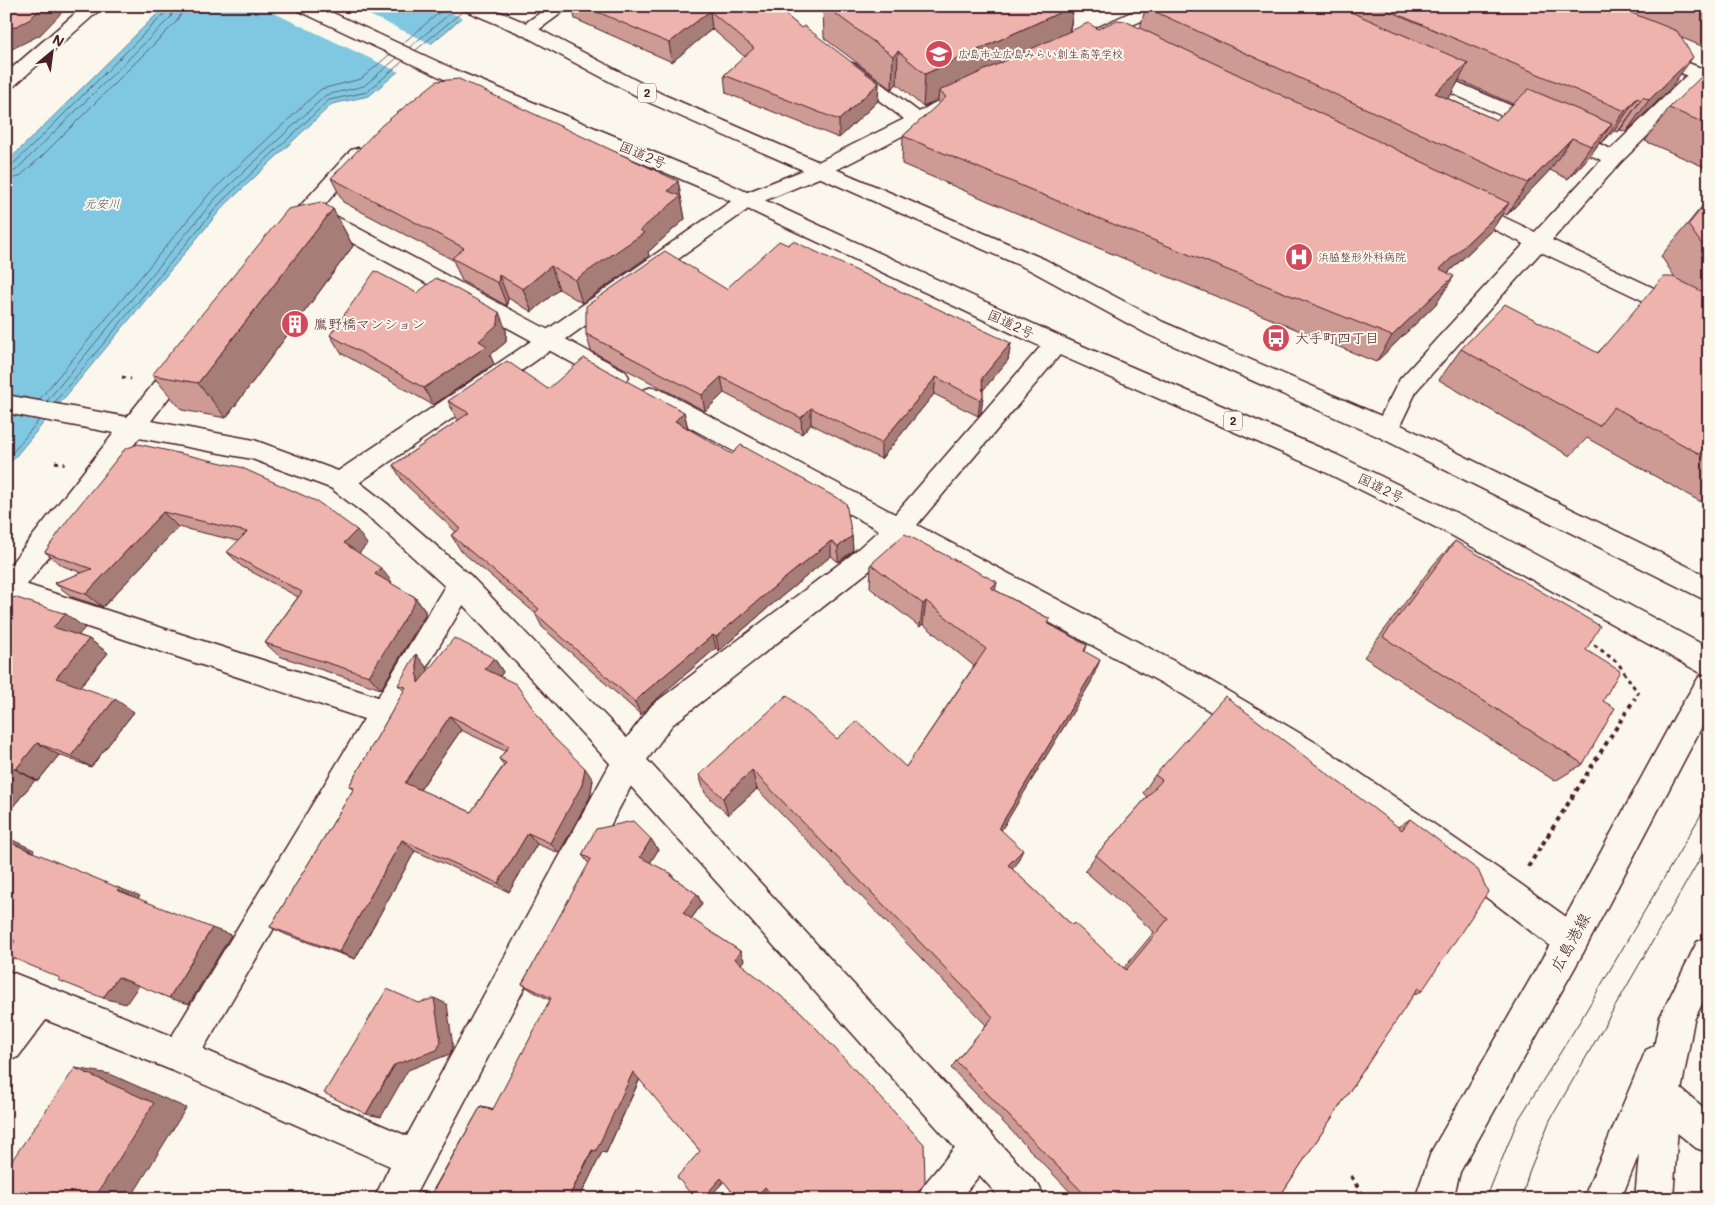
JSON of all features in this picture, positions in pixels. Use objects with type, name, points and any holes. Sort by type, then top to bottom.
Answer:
[{"type":"main road","points":[[8,80],[95,6]]},
{"type":"main road","name":"国道2号","points":[[302,6],[454,76],[707,182],[1056,344],[1328,462],[1392,492],[1512,555],[1709,663]]},
{"type":"main road","points":[[527,30],[562,6]]},
{"type":"main road","points":[[1077,44],[1159,6]]},
{"type":"main road","name":"2","points":[[474,8],[527,30],[655,98],[1038,265],[1155,328],[1386,429],[1709,590]]},
{"type":"main road","points":[[1104,32],[1129,43]]},
{"type":"main road","points":[[1386,429],[1408,385],[1614,158],[1704,76],[1636,48]]},
{"type":"main road","points":[[837,60],[916,119]]},
{"type":"main road","points":[[1406,66],[1614,158]]},
{"type":"main road","points":[[434,91],[454,76]]},
{"type":"main road","points":[[341,482],[550,340],[746,200],[864,149],[916,119],[979,90]]},
{"type":"main road","points":[[273,252],[304,214],[375,139]]},
{"type":"main road","points":[[1449,199],[1709,324]]},
{"type":"main road","points":[[304,214],[323,218],[1192,686],[1307,754],[1508,894],[1571,941]]},
{"type":"main road","points":[[200,342],[131,428],[7,590],[386,713]]},
{"type":"main road","points":[[393,1199],[628,760],[662,715],[860,563],[898,529],[1056,344]]},
{"type":"main road","points":[[6,404],[254,450],[341,482],[385,516],[461,584],[628,760],[1026,1199]]},
{"type":"main road","points":[[179,1056],[386,713],[461,584]]},
{"type":"main road","name":"広島港線","points":[[1434,1199],[1444,1165],[1571,941],[1686,724],[1709,686]]},
{"type":"main road","points":[[1602,1199],[1676,1017],[1709,954]]},
{"type":"main road","points":[[6,987],[179,1056],[414,1158]]},
{"type":"main road","points":[[6,1045],[39,1001]]},
{"type":"main road","points":[[1654,1199],[1662,1097],[1676,1017]]},
{"type":"main road","points":[[1662,1097],[1709,1135]]},
{"type":"main road","points":[[936,1199],[978,1147]]},
{"type":"path","points":[[1523,874],[1638,693],[1618,664],[1582,635]]},
{"type":"path","points":[[1351,1176],[1365,1199]]},
{"type":"water","name":"元安川","points":[[162,6],[476,6],[369,96],[332,104],[223,207],[6,468],[6,163],[163,8]]},
{"type":"pier","points":[[259,6],[350,6],[434,45],[401,73]]},
{"type":"pier","points":[[435,6],[479,6],[465,19]]},
{"type":"building","points":[[6,6],[43,6],[29,20],[6,31]]},
{"type":"building","points":[[584,6],[776,6],[801,28],[804,26],[879,83],[839,120],[724,75],[754,48],[710,11],[669,43]]},
{"type":"building","points":[[825,6],[1074,6],[925,74],[898,51],[893,56]]},
{"type":"building","points":[[1146,6],[1337,6],[1468,63],[1435,93],[1496,120],[1529,89],[1612,124],[1591,146],[1572,138],[1528,183]]},
{"type":"building","points":[[1378,6],[1614,6],[1677,31],[1693,57],[1649,100],[1643,97],[1641,100],[1637,98],[1625,111]]},
{"type":"building","points":[[1117,20],[1125,21],[1509,203],[1440,269],[1454,276],[1392,336],[1098,218],[903,136],[946,97],[939,91],[1088,23],[1098,29]]},
{"type":"building","points":[[1704,74],[1709,81],[1709,125],[1669,108]]},
{"type":"building","points":[[459,79],[678,181],[668,191],[681,196],[640,230],[644,233],[575,280],[551,266],[523,289],[499,275],[498,283],[452,258],[464,248],[331,178],[382,125],[437,81]]},
{"type":"building","points":[[1709,199],[1709,254],[1688,225]]},
{"type":"building","points":[[321,202],[333,209],[198,383],[152,375],[288,209]]},
{"type":"building","points":[[779,241],[788,245],[793,241],[1011,343],[982,378],[983,396],[980,400],[936,377],[881,443],[811,408],[801,418],[721,377],[702,395],[586,334],[586,306],[665,251],[726,289]]},
{"type":"building","points":[[375,271],[417,293],[436,278],[499,312],[498,324],[479,341],[487,346],[424,388],[330,335]]},
{"type":"building","points":[[1663,277],[1673,277],[1709,295],[1709,459],[1614,407],[1599,426],[1461,349],[1505,304],[1598,353]]},
{"type":"building","points":[[584,358],[684,412],[675,421],[732,454],[741,445],[846,503],[852,536],[838,547],[831,541],[716,637],[713,635],[635,702],[535,613],[539,609],[451,535],[460,529],[393,465],[469,413],[448,401],[507,361],[548,389]]},
{"type":"building","points":[[138,444],[240,467],[318,502],[357,530],[344,543],[381,568],[375,574],[415,597],[415,602],[369,676],[265,643],[302,592],[227,552],[247,532],[163,512],[86,594],[54,583],[92,569],[45,552],[69,518],[125,449]]},
{"type":"building","points":[[905,534],[997,582],[991,588],[1050,619],[1047,623],[1087,645],[1084,651],[1100,660],[999,828],[1023,850],[1008,865],[1072,925],[1074,923],[1126,970],[1168,919],[1096,855],[1162,780],[1155,775],[1225,696],[1402,830],[1410,819],[1478,870],[1488,892],[1422,991],[1418,988],[1278,1199],[1089,1199],[956,1061],[993,1017],[752,770],[723,798],[699,775],[787,695],[837,739],[857,721],[906,767],[986,649],[926,601],[923,604],[871,564]]},
{"type":"building","points":[[1455,541],[1600,626],[1586,650],[1620,671],[1603,701],[1615,708],[1583,764],[1383,637]]},
{"type":"building","points":[[14,597],[66,614],[53,627],[89,639],[56,678],[115,699],[71,756],[37,743],[16,769],[13,768],[6,776],[6,605]]},
{"type":"building","points":[[454,638],[494,658],[485,669],[516,684],[552,736],[585,768],[582,785],[550,843],[528,833],[498,883],[402,840],[339,952],[270,927],[354,788],[349,786],[406,687],[398,685],[416,654],[418,683]],"holes":[[[450,716],[509,746],[499,759],[506,763],[471,812],[405,783]]]},
{"type":"building","points":[[633,821],[651,839],[640,857],[672,874],[671,876],[697,894],[683,913],[740,951],[735,959],[802,1013],[924,1144],[925,1183],[912,1199],[774,1199],[765,1187],[754,1199],[738,1199],[721,1178],[702,1199],[695,1199],[677,1177],[700,1151],[633,1072],[596,1151],[592,1150],[568,1199],[416,1199],[420,1192],[430,1197],[481,1106],[492,1111],[551,998],[522,984],[591,859],[582,855],[596,829]]},
{"type":"building","points":[[6,838],[11,840],[9,842],[119,888],[117,890],[212,928],[169,998],[118,977],[103,998],[58,980],[60,978],[6,955],[6,952],[15,941],[6,938]]},
{"type":"building","points":[[387,989],[419,1003],[434,998],[441,1042],[437,1050],[394,1065],[366,1114],[324,1093]]},
{"type":"building","points":[[75,1068],[154,1103],[94,1199],[6,1199],[6,1169]]},
{"type":"tram line","points":[[1486,1199],[1517,1122],[1580,1021],[1709,801]]},
{"type":"tram line","points":[[1522,1199],[1529,1172],[1550,1120],[1709,843]]},
{"type":"place","name":"広島市立広島みらい創生高等学校","points":[[939,54]]},
{"type":"place","name":"浜脇整形外科病院","points":[[1299,257]]},
{"type":"place","name":"鷹野橋マンション","points":[[295,324]]},
{"type":"place","name":"大手町四丁目","points":[[1276,338]]}]
